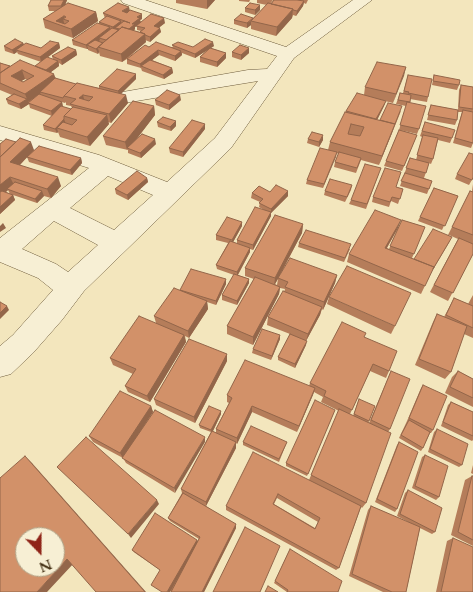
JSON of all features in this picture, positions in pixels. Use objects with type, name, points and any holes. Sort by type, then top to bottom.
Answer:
[{"type":"street","points":[[128,0],[288,54]]},
{"type":"street","points":[[0,364],[23,344],[52,312],[70,288],[223,143],[288,54],[364,0]]},
{"type":"street","points":[[124,96],[182,89],[248,76],[274,74]]},
{"type":"street","points":[[0,133],[106,166],[171,193]]},
{"type":"street","points":[[70,288],[47,271],[1,251],[106,166]]},
{"type":"street","points":[[53,210],[117,243]]},
{"type":"building","points":[[51,0],[64,0],[61,6],[48,6]]},
{"type":"building","points":[[274,0],[304,1],[297,11],[271,4]]},
{"type":"building","points":[[68,3],[96,12],[71,29],[43,19]],"holes":[[[64,16],[66,17],[63,19],[69,21],[65,24],[56,21]]]},
{"type":"building","points":[[118,3],[129,7],[122,11],[127,13],[130,10],[142,14],[137,17],[140,18],[129,29],[115,28],[124,21],[130,23],[103,13]]},
{"type":"building","points":[[250,3],[260,5],[255,10],[245,8]]},
{"type":"building","points":[[268,3],[293,9],[277,27],[251,21]]},
{"type":"building","points":[[151,14],[164,18],[154,26],[160,28],[150,37],[140,32],[145,28],[136,26]]},
{"type":"building","points":[[241,14],[253,18],[247,23],[234,20]]},
{"type":"building","points":[[107,16],[121,21],[113,27],[99,22]]},
{"type":"building","points":[[97,23],[110,27],[86,45],[72,40]]},
{"type":"building","points":[[122,27],[145,34],[121,54],[98,47]]},
{"type":"building","points":[[112,28],[119,30],[106,40],[99,38]]},
{"type":"building","points":[[15,39],[23,43],[12,50],[4,46]]},
{"type":"building","points":[[205,39],[213,42],[195,54],[172,45],[178,42],[193,47]]},
{"type":"building","points":[[95,40],[103,43],[96,49],[87,45]]},
{"type":"building","points":[[50,41],[59,43],[40,57],[16,50],[26,43],[41,48]]},
{"type":"building","points":[[156,42],[181,51],[175,56],[158,50],[140,64],[127,59],[145,45],[149,47]]},
{"type":"building","points":[[240,45],[249,48],[241,55],[232,52]]},
{"type":"building","points":[[68,47],[76,50],[61,60],[52,56]]},
{"type":"building","points":[[210,48],[226,53],[217,62],[200,57]]},
{"type":"building","points":[[47,57],[58,61],[46,70],[35,66]]},
{"type":"building","points":[[20,60],[54,74],[25,94],[0,83],[0,73]],"holes":[[[22,70],[34,76],[23,82],[11,76]]]},
{"type":"building","points":[[150,60],[172,68],[163,75],[141,66]]},
{"type":"building","points":[[377,62],[406,67],[396,94],[365,87]]},
{"type":"building","points":[[0,63],[10,66],[0,73]]},
{"type":"building","points":[[117,69],[136,74],[118,91],[99,86]]},
{"type":"building","points":[[408,75],[432,79],[428,97],[404,91]]},
{"type":"building","points":[[434,75],[460,80],[459,85],[433,81]]},
{"type":"building","points":[[55,78],[76,84],[63,98],[40,92]]},
{"type":"building","points":[[77,83],[126,95],[109,114],[70,104],[76,99],[64,96]],"holes":[[[83,95],[93,97],[89,101],[79,98]]]},
{"type":"building","points":[[461,85],[473,87],[473,109],[459,107]]},
{"type":"building","points":[[167,90],[180,95],[169,105],[155,100]]},
{"type":"building","points":[[357,93],[386,101],[376,119],[346,111]]},
{"type":"building","points":[[400,93],[411,95],[410,102],[398,100]]},
{"type":"building","points":[[14,94],[27,99],[19,104],[6,99]]},
{"type":"building","points":[[39,94],[62,102],[51,111],[28,103]]},
{"type":"building","points":[[133,101],[154,106],[125,142],[103,136]]},
{"type":"building","points":[[407,102],[426,106],[419,129],[400,125]]},
{"type":"building","points":[[388,103],[402,106],[395,124],[380,120]]},
{"type":"building","points":[[431,105],[458,110],[457,120],[428,115]]},
{"type":"building","points":[[61,106],[71,109],[55,129],[43,125]]},
{"type":"building","points":[[73,107],[107,115],[87,137],[57,128],[63,122],[72,125],[77,120],[64,116]]},
{"type":"building","points":[[463,110],[473,112],[473,143],[455,138]]},
{"type":"building","points":[[345,112],[395,124],[382,156],[330,142]],"holes":[[[351,124],[364,127],[360,136],[348,134]]]},
{"type":"building","points":[[163,117],[176,121],[170,127],[157,122]]},
{"type":"building","points":[[192,120],[205,124],[183,152],[169,148]]},
{"type":"building","points":[[425,122],[455,130],[452,138],[422,131]]},
{"type":"building","points":[[399,130],[417,135],[404,166],[386,161]]},
{"type":"building","points":[[312,132],[323,135],[319,142],[308,139]]},
{"type":"building","points":[[142,134],[155,139],[140,153],[127,148]]},
{"type":"building","points":[[423,135],[438,138],[433,159],[417,155]]},
{"type":"building","points":[[20,138],[31,142],[10,162],[58,177],[47,189],[10,177],[0,185],[0,157]]},
{"type":"building","points":[[6,139],[16,142],[0,157],[0,144]]},
{"type":"building","points":[[39,146],[81,158],[70,170],[27,157]]},
{"type":"building","points":[[320,148],[337,152],[324,184],[307,180]]},
{"type":"building","points":[[339,152],[361,158],[357,168],[335,162]]},
{"type":"building","points":[[469,153],[473,154],[472,180],[457,174]]},
{"type":"building","points":[[410,158],[429,163],[426,173],[406,168]]},
{"type":"building","points":[[365,164],[381,168],[367,204],[351,200]]},
{"type":"building","points":[[385,168],[401,172],[396,187],[403,189],[400,199],[392,197],[390,202],[373,197]]},
{"type":"building","points":[[137,171],[147,178],[127,195],[115,189]]},
{"type":"building","points":[[405,173],[432,181],[429,189],[401,181]]},
{"type":"building","points":[[330,179],[352,185],[347,197],[325,191]]},
{"type":"building","points":[[15,182],[42,191],[35,199],[7,189]]},
{"type":"building","points":[[276,185],[288,191],[271,209],[259,203],[263,199],[252,193],[259,186],[270,192]]},
{"type":"building","points":[[434,188],[458,196],[445,226],[420,217]]},
{"type":"building","points":[[470,191],[473,192],[473,235],[452,227]]},
{"type":"building","points":[[0,192],[13,195],[0,207]]},
{"type":"building","points":[[255,207],[271,212],[253,245],[237,240]]},
{"type":"building","points":[[375,210],[401,220],[385,248],[434,267],[425,286],[349,254]]},
{"type":"building","points":[[275,215],[303,224],[275,278],[245,268]]},
{"type":"building","points":[[227,217],[242,222],[232,240],[216,235]]},
{"type":"building","points":[[402,220],[425,227],[414,254],[390,246]]},
{"type":"building","points":[[433,229],[452,237],[433,269],[434,267],[414,259]]},
{"type":"building","points":[[306,230],[351,244],[345,258],[299,243]]},
{"type":"building","points":[[459,238],[473,244],[473,254],[453,293],[434,285]]},
{"type":"building","points":[[230,241],[250,248],[237,272],[216,265]]},
{"type":"building","points":[[290,258],[337,275],[324,302],[285,287],[288,282],[278,278]]},
{"type":"building","points":[[347,266],[411,293],[395,326],[329,297]]},
{"type":"building","points":[[191,269],[226,279],[216,301],[180,290]]},
{"type":"building","points":[[234,274],[249,279],[237,301],[222,295]]},
{"type":"building","points":[[255,277],[280,287],[253,337],[227,326]]},
{"type":"building","points":[[174,288],[207,301],[188,331],[154,316]]},
{"type":"building","points":[[283,291],[322,307],[308,334],[268,317]]},
{"type":"building","points":[[454,298],[473,306],[473,328],[446,315]]},
{"type":"building","points":[[0,302],[7,306],[0,313]]},
{"type":"building","points":[[437,314],[467,326],[451,372],[419,359]]},
{"type":"building","points":[[139,316],[184,335],[147,396],[125,386],[136,369],[110,358]]},
{"type":"building","points":[[342,322],[366,333],[364,337],[397,351],[389,371],[373,364],[352,410],[324,396],[326,391],[310,383]]},
{"type":"building","points":[[262,329],[280,335],[272,356],[253,349]]},
{"type":"building","points":[[290,334],[307,341],[295,364],[278,357]]},
{"type":"building","points":[[189,339],[227,354],[194,417],[154,399]]},
{"type":"building","points":[[245,360],[315,388],[299,426],[252,406],[237,438],[216,429],[232,398],[227,395]]},
{"type":"building","points":[[391,371],[410,379],[390,429],[371,420]]},
{"type":"building","points":[[458,371],[473,379],[473,398],[450,387]]},
{"type":"building","points":[[423,385],[447,396],[433,430],[409,418]]},
{"type":"building","points":[[120,391],[151,406],[120,453],[89,436]]},
{"type":"building","points":[[359,399],[375,406],[369,421],[354,414]]},
{"type":"building","points":[[315,400],[335,410],[308,474],[286,463]]},
{"type":"building","points":[[451,402],[473,412],[473,436],[443,422]]},
{"type":"building","points":[[209,406],[221,411],[211,430],[199,425]]},
{"type":"building","points":[[339,409],[391,433],[366,503],[311,475]]},
{"type":"building","points":[[155,410],[205,437],[174,488],[122,458]]},
{"type":"building","points":[[409,420],[430,432],[423,448],[401,435]]},
{"type":"building","points":[[251,426],[287,442],[279,459],[243,442]]},
{"type":"building","points":[[437,429],[468,444],[462,465],[430,449]]},
{"type":"building","points":[[212,431],[236,442],[206,502],[181,489]]},
{"type":"building","points":[[86,437],[157,500],[128,534],[57,467]]},
{"type":"building","points":[[399,442],[418,452],[397,509],[377,499]]},
{"type":"building","points":[[253,452],[361,506],[339,568],[226,506]],"holes":[[[278,494],[320,518],[315,529],[273,504]]]},
{"type":"building","points":[[425,455],[448,466],[439,497],[415,486]]},
{"type":"building","points":[[25,456],[145,592],[96,592],[67,559],[65,561],[65,527],[15,527],[15,577],[51,577],[37,592],[0,592],[0,478]]},
{"type":"building","points":[[473,476],[473,540],[458,532]]},
{"type":"building","points":[[408,490],[442,508],[435,532],[400,514]]},
{"type":"building","points":[[183,493],[236,524],[202,592],[171,592],[200,537],[168,518]]},
{"type":"building","points":[[371,506],[420,527],[406,592],[392,592],[352,574]]},
{"type":"building","points":[[155,513],[197,540],[167,592],[162,592],[151,585],[160,570],[132,550]]},
{"type":"building","points":[[245,527],[280,546],[260,592],[213,592]]},
{"type":"building","points":[[453,538],[473,547],[473,592],[441,592]]},
{"type":"building","points":[[290,549],[342,581],[338,592],[287,592],[288,590],[275,581]]},
{"type":"building","points":[[268,586],[278,592],[265,592]]}]
